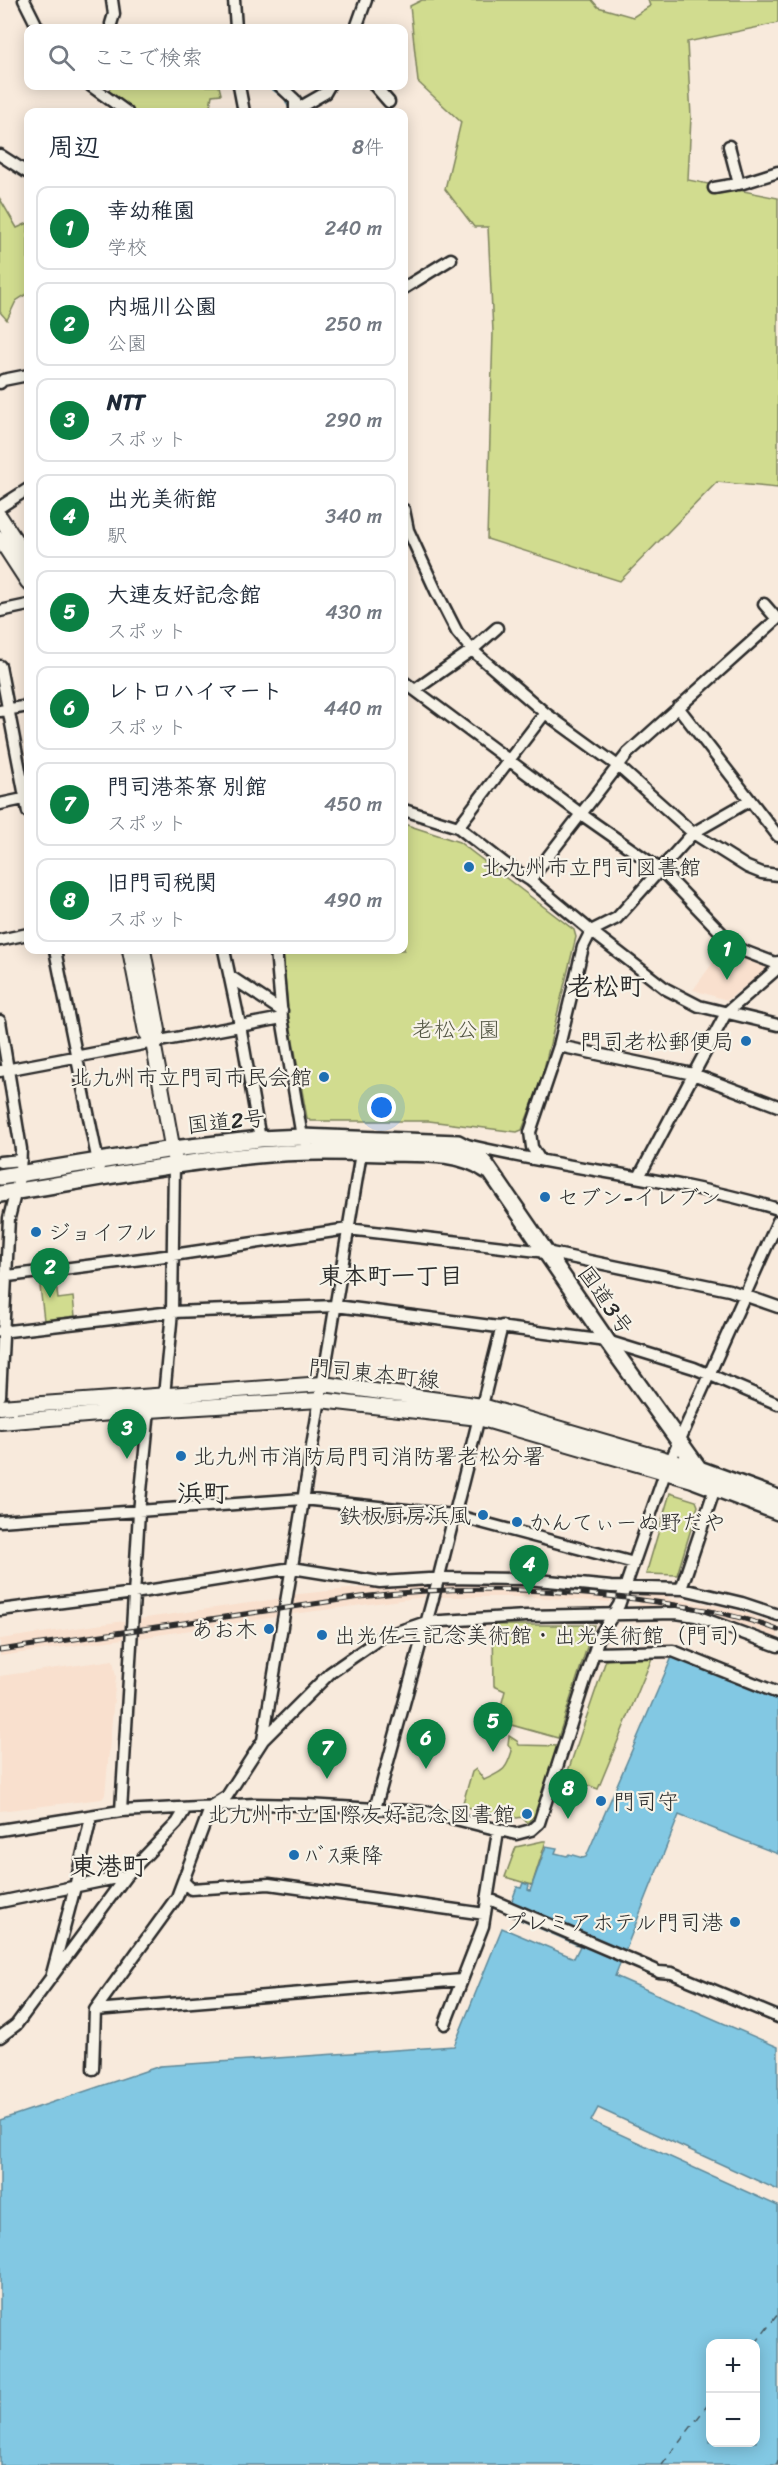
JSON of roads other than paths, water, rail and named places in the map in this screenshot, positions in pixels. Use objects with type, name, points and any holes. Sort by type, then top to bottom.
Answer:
[{"type":"highway","name":"国道2号","points":[[0,1194],[100,1170],[173,1149],[260,1138],[302,1137],[458,1150]]},
{"type":"highway","name":"国道2号","points":[[0,1177],[21,1167],[100,1170],[174,1166],[291,1153],[458,1150]]},
{"type":"highway","name":"国道3号","points":[[458,1150],[479,1156],[607,1341],[680,1440],[695,1472]]},
{"type":"highway","name":"国道3号","points":[[458,1150],[480,1166],[498,1184]]},
{"type":"highway","points":[[695,1472],[715,1488],[778,1512]]},
{"type":"highway","points":[[695,1472],[778,1498]]},
{"type":"main road","points":[[0,517],[24,554]]},
{"type":"main road","points":[[0,539],[24,576]]},
{"type":"main road","points":[[131,954],[146,1032],[153,1042],[173,1149],[174,1166]]},
{"type":"main road","points":[[144,954],[158,1030],[153,1042]]},
{"type":"main road","name":"門司東本町線","points":[[0,1407],[322,1384],[480,1412],[668,1467],[695,1472]]},
{"type":"main road","name":"門司東本町線","points":[[0,1422],[320,1400],[480,1412]]},
{"type":"street","points":[[24,0],[36,24]]},
{"type":"street","points":[[111,24],[114,14],[112,0]]},
{"type":"street","points":[[234,0],[236,24]]},
{"type":"street","points":[[357,24],[366,0]]},
{"type":"street","points":[[97,90],[121,108]]},
{"type":"street","points":[[240,90],[242,108]]},
{"type":"street","points":[[284,90],[295,100],[296,108]]},
{"type":"street","points":[[301,108],[327,90]]},
{"type":"street","points":[[378,90],[389,102]]},
{"type":"street","points":[[729,146],[739,184]]},
{"type":"street","points":[[0,155],[24,170]]},
{"type":"street","points":[[714,188],[739,184],[778,172]]},
{"type":"street","points":[[408,286],[451,259]]},
{"type":"street","points":[[0,383],[3,380],[24,376]]},
{"type":"street","points":[[0,507],[24,492]]},
{"type":"street","points":[[408,530],[457,632],[472,650],[545,713],[618,766],[693,832],[747,867],[762,873],[778,875]]},
{"type":"street","points":[[530,880],[628,753],[777,620],[764,604]]},
{"type":"street","points":[[0,611],[24,606]]},
{"type":"street","points":[[415,690],[472,650],[497,628]]},
{"type":"street","points":[[0,666],[5,710],[24,786]]},
{"type":"street","points":[[408,685],[581,814],[661,870],[736,948],[775,963],[778,962]]},
{"type":"street","points":[[5,710],[24,707]]},
{"type":"street","points":[[678,707],[778,836]]},
{"type":"street","points":[[458,827],[545,713]]},
{"type":"street","points":[[0,804],[24,799]]},
{"type":"street","points":[[540,1160],[532,1147],[530,1132],[559,1046],[583,947],[591,931],[617,918],[693,832],[749,801]]},
{"type":"street","points":[[408,811],[458,827],[530,880],[666,989],[699,1006],[778,1025]]},
{"type":"street","points":[[0,940],[24,935]]},
{"type":"street","points":[[56,954],[100,1170]]},
{"type":"street","points":[[225,954],[260,1138]]},
{"type":"street","points":[[276,954],[282,1015],[302,1137],[311,1152]]},
{"type":"street","points":[[639,1177],[726,1013],[778,968]]},
{"type":"street","points":[[231,977],[282,1015]]},
{"type":"street","points":[[4,1070],[282,1015]]},
{"type":"street","points":[[0,1021],[4,1070],[19,1123],[21,1167],[16,1191],[4,1219],[0,1396]]},
{"type":"street","points":[[559,1046],[693,1074],[778,1106]]},
{"type":"street","points":[[291,1153],[302,1137]]},
{"type":"street","points":[[458,1150],[515,1156],[639,1177],[736,1196],[778,1209]]},
{"type":"street","points":[[263,1740],[361,1152]]},
{"type":"street","points":[[479,1156],[515,1156]]},
{"type":"street","points":[[0,1162],[21,1167]]},
{"type":"street","points":[[122,1811],[139,1512],[149,1410],[164,1396],[172,1312],[174,1166]]},
{"type":"street","points":[[0,1830],[122,1811],[211,1806],[307,1805],[428,1812],[498,1831],[516,1834],[531,1830],[539,1823],[599,1637],[619,1605],[668,1467],[778,1221]]},
{"type":"street","points":[[3,1276],[173,1255],[348,1229],[546,1252],[745,1294],[778,1307]]},
{"type":"street","points":[[1,1331],[172,1312],[336,1306],[607,1341],[709,1375],[778,1404]]},
{"type":"street","points":[[375,1809],[438,1580],[502,1326]]},
{"type":"street","points":[[681,1589],[715,1488]]},
{"type":"street","points":[[0,1521],[303,1499],[454,1515],[634,1563]]},
{"type":"street","points":[[0,1610],[134,1593],[292,1568],[380,1582],[527,1579],[625,1588],[681,1589],[742,1603],[778,1616]]},
{"type":"street","points":[[93,2069],[95,2010],[177,1897],[211,1806],[227,1796],[263,1740],[307,1694],[354,1654],[382,1637],[426,1622],[612,1613],[676,1613],[696,1616],[778,1646]]},
{"type":"street","points":[[595,1653],[673,1651],[778,1693]]},
{"type":"street","points":[[0,2037],[16,2025],[126,1876],[177,1823],[186,1808]]},
{"type":"street","points":[[51,1980],[90,1817]]},
{"type":"street","points":[[445,2024],[483,1926],[498,1831]]},
{"type":"street","points":[[0,1902],[126,1876]]},
{"type":"street","points":[[183,1881],[191,1889],[269,1884],[485,1914]]},
{"type":"street","points":[[487,1898],[657,1971],[672,1972],[778,2017]]},
{"type":"street","points":[[95,2010],[462,1980]]},
{"type":"water","points":[[672,1657],[778,1699],[778,1854],[679,1815],[615,1976],[778,2047],[778,2190],[598,2108],[591,2121],[778,2206],[778,2465],[0,2465],[0,2120],[160,2066],[454,2046],[502,1928],[574,1958],[580,1946],[507,1914],[517,1887],[521,1888],[523,1883],[529,1885],[528,1890],[530,1891],[546,1846],[557,1848],[555,1853],[586,1857]]},
{"type":"waterway","points":[[274,90],[285,98],[289,107]]},
{"type":"railway","points":[[0,1650],[361,1597],[464,1589],[532,1590],[635,1599],[725,1614],[778,1630]]},
{"type":"place","name":"北九州市立門司図書館","points":[[469,867]]},
{"type":"place","name":"幸幼稚園","points":[[727,980]]},
{"type":"place","name":"門司老松郵便局","points":[[746,1041]]},
{"type":"place","name":"北九州市立門司市民会館","points":[[324,1077]]},
{"type":"place","name":"セブン-イレブン","points":[[545,1197]]},
{"type":"place","name":"ジョイフル","points":[[36,1232]]},
{"type":"place","name":"内堀川公園","points":[[50,1298]]},
{"type":"place","name":"北九州市消防局門司消防署老松分署","points":[[181,1456]]},
{"type":"place","name":"NTT","points":[[127,1459]]},
{"type":"place","name":"鉄板厨房浜風","points":[[483,1515]]},
{"type":"place","name":"かんてぃーぬ野だや","points":[[517,1522]]},
{"type":"place","name":"出光美術館","points":[[529,1595]]},
{"type":"place","name":"あお木","points":[[269,1629]]},
{"type":"place","name":"出光佐三記念美術館・出光美術館（門司）","points":[[322,1635]]},
{"type":"place","name":"大連友好記念館","points":[[493,1752]]},
{"type":"place","name":"レトロハイマート","points":[[426,1769]]},
{"type":"place","name":"門司港茶寮 別館","points":[[327,1779]]},
{"type":"place","name":"門司守","points":[[601,1801]]},
{"type":"place","name":"北九州市立国際友好記念図書館","points":[[527,1814]]},
{"type":"place","name":"旧門司税関","points":[[568,1819]]},
{"type":"place","name":"ﾊﾞｽ乗降","points":[[294,1855]]},
{"type":"place","name":"プレミアホテル門司港","points":[[735,1922]]},
{"type":"district","name":"老松町","points":[[606,986]]},
{"type":"district","name":"東本町一丁目","points":[[391,1276]]},
{"type":"district","name":"浜町","points":[[203,1493]]},
{"type":"district","name":"東港町","points":[[109,1866]]},
{"type":"park label","name":"老松公園","points":[[456,1029]]}]
